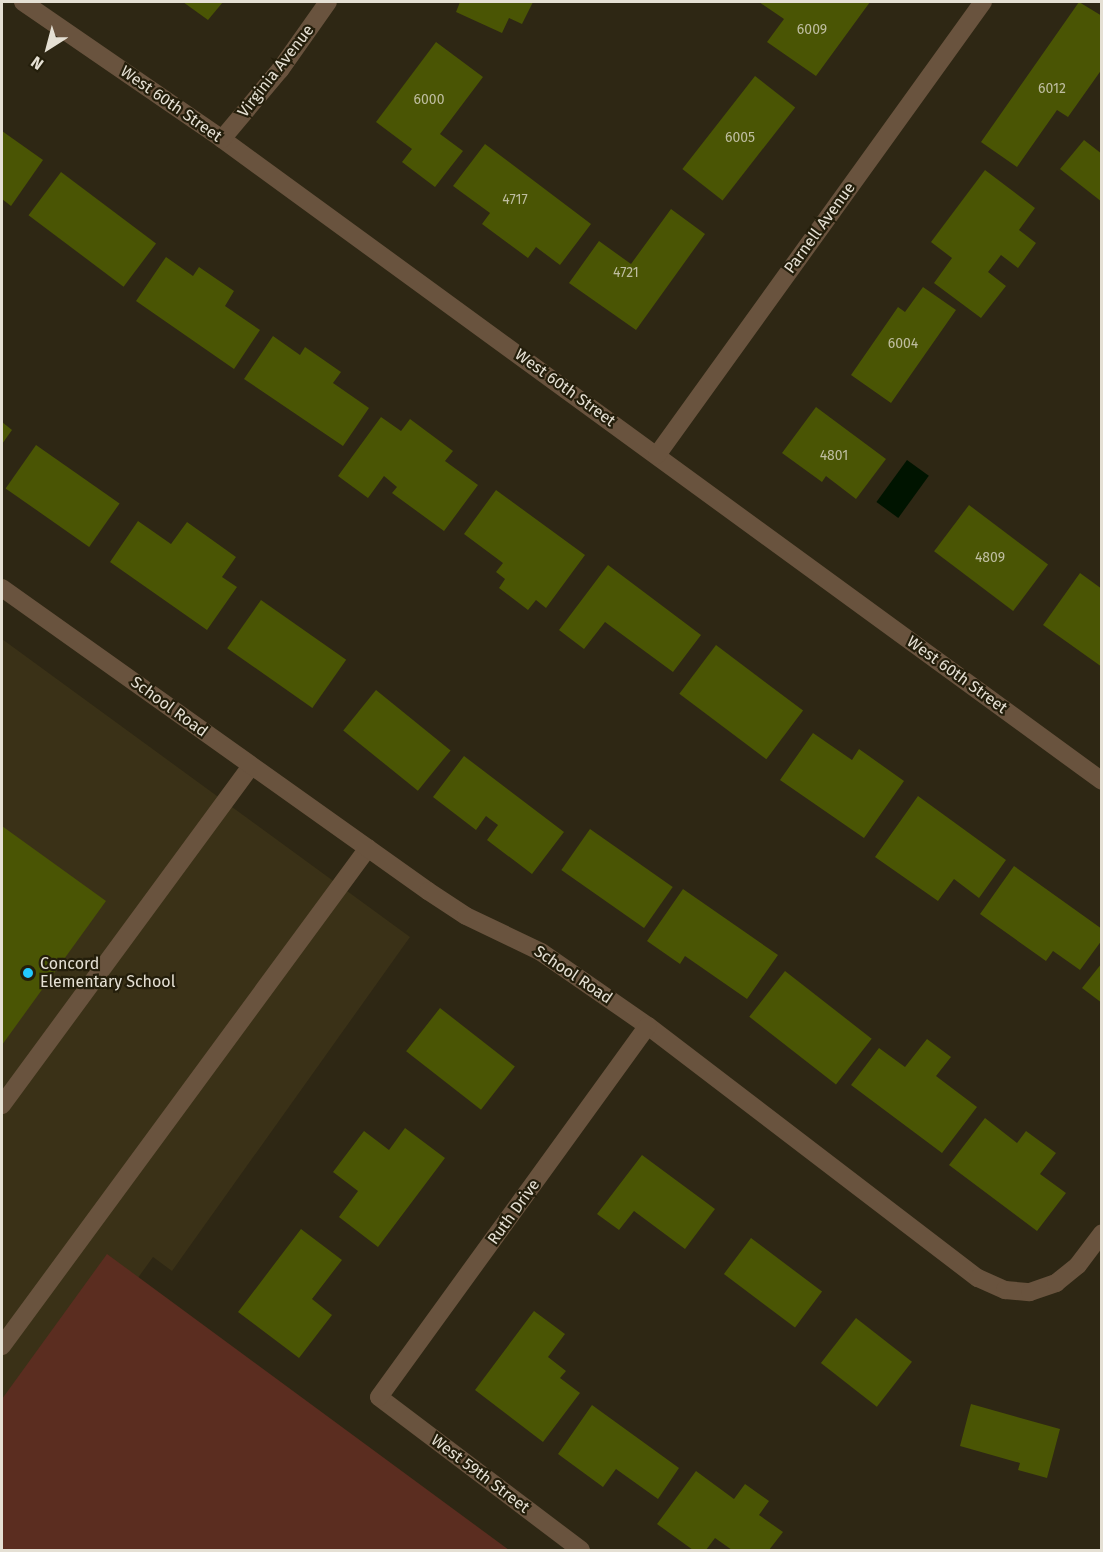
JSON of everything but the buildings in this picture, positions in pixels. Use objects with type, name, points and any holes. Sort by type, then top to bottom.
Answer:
[{"type":"street","name":"West 60th Street","points":[[23,2],[222,139],[1101,781]]},
{"type":"street","name":"Virginia Avenue","points":[[222,139],[280,70],[328,2]]},
{"type":"street","name":"Parnell Avenue","points":[[657,455],[983,2]]},
{"type":"street","name":"School Road","points":[[2,588],[466,916],[542,952],[648,1026],[978,1278],[1005,1290],[1030,1292],[1056,1283],[1078,1265],[1101,1233]]},
{"type":"street","points":[[2,1105],[251,766]]},
{"type":"street","points":[[2,1346],[368,848]]},
{"type":"street","name":"Ruth Drive","points":[[379,1397],[648,1026]]},
{"type":"street","name":"West 59th Street","points":[[379,1397],[581,1551]]},
{"type":"shaded area","points":[[907,460],[929,476],[898,518],[876,502]]},
{"type":"shaded area","points":[[2,639],[410,937],[172,1271],[153,1257],[2,1466]]},
{"type":"shaded area","points":[[107,1254],[509,1550],[2,1550],[2,1399]]},
{"type":"place","name":"Concord Elementary School","points":[[28,973]]}]
